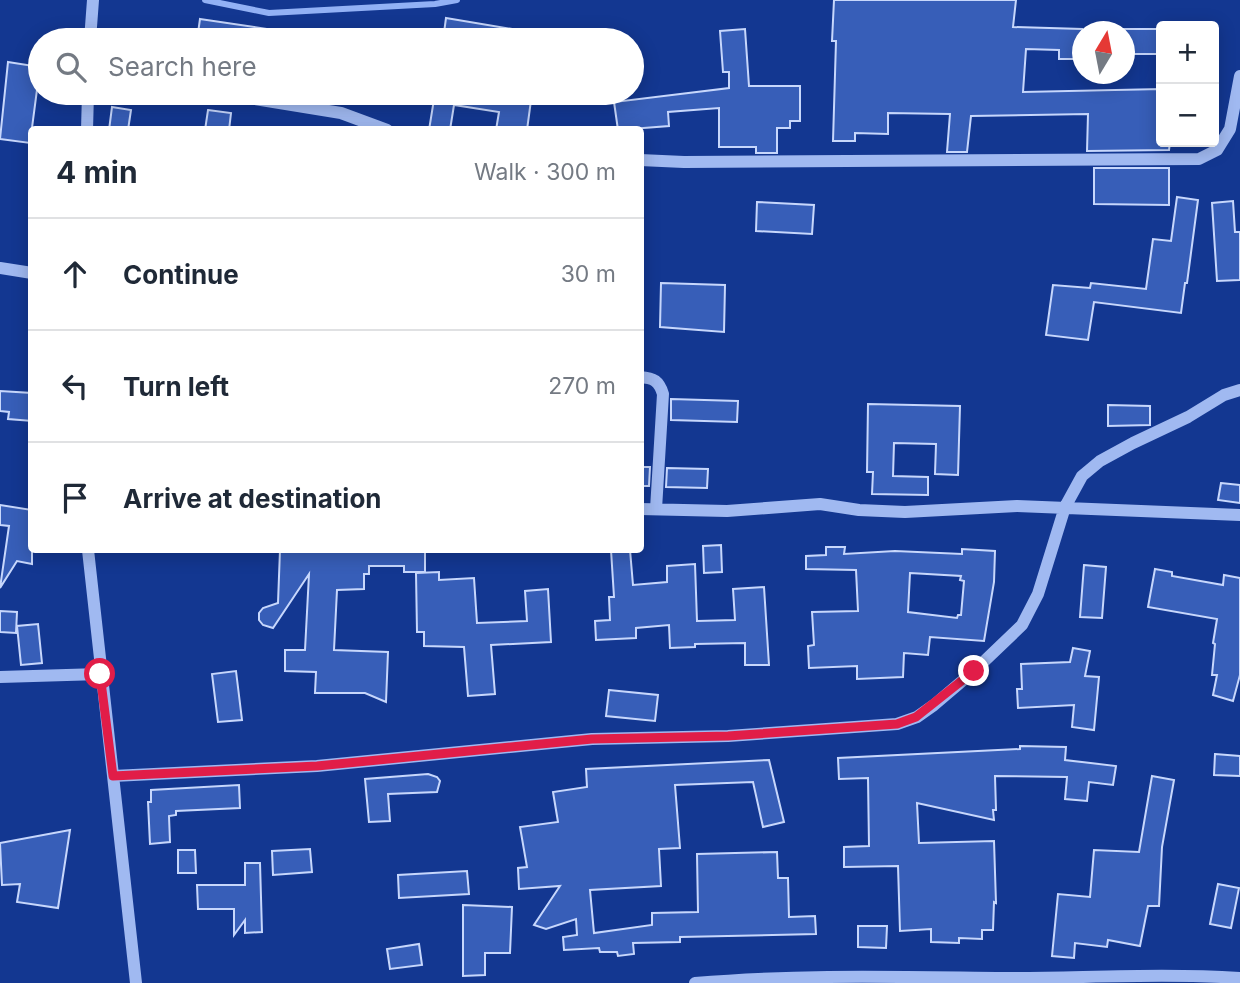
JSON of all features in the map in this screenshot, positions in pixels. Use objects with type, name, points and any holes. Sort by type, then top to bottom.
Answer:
[{"type":"street","points":[[91,28],[93,0]]},
{"type":"street","points":[[644,160],[1199,159],[1217,150],[1230,129],[1240,76]]},
{"type":"street","points":[[87,126],[88,105]]},
{"type":"street","points":[[291,105],[341,113],[376,126]]},
{"type":"street","points":[[0,268],[28,272]]},
{"type":"street","points":[[644,377],[653,378],[660,384],[663,394],[656,509]]},
{"type":"street","points":[[113,776],[317,766],[592,739],[728,736],[897,724],[916,717],[934,705],[1022,625],[1038,594],[1065,507],[1082,476],[1100,461],[1188,417],[1224,395],[1240,390]]},
{"type":"street","points":[[644,509],[727,511],[820,504],[859,510],[905,512],[1017,506],[1240,515]]},
{"type":"street","points":[[88,553],[136,983]]},
{"type":"street","points":[[0,677],[100,674]]},
{"type":"street","points":[[695,983],[881,979],[1240,978]]},
{"type":"building","points":[[834,0],[1016,0],[1013,27],[1072,29],[1072,59],[1059,59],[1059,50],[1026,49],[1023,92],[1156,89],[1156,147],[1169,147],[1169,150],[1087,151],[1088,114],[971,116],[967,152],[947,152],[950,114],[888,113],[888,134],[855,133],[855,141],[833,141],[836,41],[832,41]]},
{"type":"building","points":[[446,18],[506,28],[445,28]]},
{"type":"building","points":[[200,19],[261,28],[199,28]]},
{"type":"building","points":[[745,29],[749,86],[800,86],[800,121],[790,121],[790,128],[777,128],[777,153],[756,153],[756,147],[719,147],[719,108],[668,112],[669,126],[617,126],[614,105],[644,105],[644,98],[729,88],[729,72],[723,72],[720,31]]},
{"type":"building","points":[[1135,29],[1156,29],[1156,54],[1135,54]]},
{"type":"building","points":[[8,62],[28,65],[28,105],[35,105],[32,126],[28,126],[28,143],[0,139]]},
{"type":"building","points":[[433,105],[454,105],[451,126],[430,126]]},
{"type":"building","points":[[454,105],[530,105],[528,126],[497,126],[499,112]]},
{"type":"building","points":[[112,107],[131,110],[129,126],[110,126]]},
{"type":"building","points":[[208,110],[231,113],[229,126],[206,126]]},
{"type":"building","points":[[1094,168],[1169,168],[1169,205],[1094,204]]},
{"type":"building","points":[[1177,197],[1198,200],[1181,313],[1094,302],[1088,340],[1046,335],[1053,285],[1090,288],[1091,283],[1146,289],[1153,239],[1171,241]]},
{"type":"building","points":[[1233,201],[1235,232],[1240,232],[1240,280],[1217,281],[1212,203]]},
{"type":"building","points":[[757,202],[814,205],[812,234],[756,231]]},
{"type":"building","points":[[661,283],[725,285],[724,332],[660,327]]},
{"type":"building","points":[[0,391],[28,393],[28,421],[8,419],[9,412],[0,411]]},
{"type":"building","points":[[671,399],[738,401],[737,422],[671,420]]},
{"type":"building","points":[[868,404],[960,406],[958,475],[935,474],[936,444],[894,443],[893,476],[928,477],[928,495],[872,494],[873,472],[867,472]]},
{"type":"building","points":[[1108,405],[1150,406],[1150,425],[1108,426]]},
{"type":"building","points":[[644,467],[650,467],[649,486],[644,486]]},
{"type":"building","points":[[667,468],[708,469],[707,488],[666,487]]},
{"type":"building","points":[[1221,483],[1240,485],[1240,503],[1218,500]]},
{"type":"building","points":[[0,505],[28,509],[28,553],[32,553],[32,564],[17,561],[0,588],[9,526],[0,525]]},
{"type":"building","points":[[721,545],[722,572],[704,573],[703,546]]},
{"type":"building","points":[[826,547],[845,547],[844,554],[895,551],[962,554],[962,549],[995,551],[994,582],[984,641],[930,637],[928,655],[904,653],[903,677],[857,679],[857,666],[809,668],[808,646],[814,645],[812,612],[858,611],[856,570],[806,569],[806,556],[826,555]],"holes":[[[910,573],[961,576],[960,580],[964,581],[961,615],[957,618],[908,612]]]},
{"type":"building","points":[[280,553],[425,553],[425,572],[404,572],[404,566],[369,566],[369,574],[364,574],[364,589],[337,590],[334,650],[388,652],[386,702],[365,693],[315,693],[316,672],[285,671],[285,650],[305,650],[309,574],[273,628],[263,625],[259,620],[259,613],[263,608],[278,603]]},
{"type":"building","points":[[611,553],[630,553],[633,585],[667,582],[667,566],[695,564],[697,621],[735,620],[733,589],[764,587],[769,665],[745,665],[745,643],[695,644],[695,647],[670,648],[669,625],[636,628],[636,638],[596,640],[595,621],[610,620],[609,597],[614,597]]},
{"type":"building","points":[[1084,565],[1106,567],[1102,618],[1080,617]]},
{"type":"building","points":[[1155,569],[1172,572],[1172,576],[1223,585],[1224,575],[1240,578],[1240,675],[1233,701],[1213,695],[1217,675],[1212,675],[1217,619],[1148,607]]},
{"type":"building","points":[[439,572],[439,580],[474,578],[477,623],[527,621],[525,591],[548,589],[551,642],[491,645],[495,694],[468,696],[464,647],[424,646],[424,632],[417,632],[416,573]]},
{"type":"building","points":[[0,611],[17,612],[16,633],[0,632]]},
{"type":"building","points":[[38,624],[42,663],[21,665],[17,626]]},
{"type":"building","points":[[1073,648],[1090,651],[1085,676],[1099,677],[1094,730],[1072,727],[1074,705],[1018,708],[1017,689],[1022,689],[1021,664],[1070,662]]},
{"type":"building","points":[[236,671],[242,720],[218,722],[212,674]]},
{"type":"building","points":[[609,690],[658,695],[655,721],[606,716]]},
{"type":"building","points":[[1020,746],[1066,747],[1065,760],[1116,766],[1113,785],[1089,782],[1087,801],[1065,799],[1067,777],[995,776],[994,820],[917,803],[919,843],[994,841],[996,903],[994,902],[993,930],[982,930],[982,939],[959,938],[959,943],[931,942],[931,929],[900,931],[898,866],[844,867],[844,847],[869,846],[868,778],[839,779],[838,758],[1020,749]]},
{"type":"building","points":[[1215,754],[1240,756],[1240,776],[1214,775]]},
{"type":"building","points":[[769,760],[784,822],[763,827],[753,782],[675,785],[680,848],[659,849],[661,886],[590,890],[594,933],[652,925],[652,913],[698,912],[697,854],[777,852],[778,878],[788,878],[789,917],[815,916],[816,934],[680,937],[680,942],[633,943],[634,954],[618,956],[617,952],[600,952],[599,948],[564,950],[563,937],[577,935],[576,919],[546,929],[534,925],[560,886],[519,889],[518,868],[527,867],[520,827],[558,822],[553,792],[587,787],[586,769]]},
{"type":"building","points":[[428,774],[440,781],[437,792],[388,794],[390,821],[369,822],[365,779]]},
{"type":"building","points":[[1152,776],[1174,780],[1162,847],[1159,906],[1148,906],[1140,946],[1108,940],[1107,947],[1075,943],[1074,958],[1052,956],[1058,894],[1090,897],[1094,850],[1139,852]]},
{"type":"building","points":[[239,785],[240,808],[176,811],[176,815],[169,816],[170,842],[150,844],[148,802],[151,802],[151,790]]},
{"type":"building","points":[[70,830],[58,908],[17,902],[20,884],[2,885],[0,843]]},
{"type":"building","points":[[310,849],[312,872],[273,875],[272,851]]},
{"type":"building","points":[[178,850],[195,850],[196,873],[178,873]]},
{"type":"building","points":[[245,863],[260,863],[262,932],[245,933],[245,920],[234,935],[234,909],[198,909],[197,885],[245,885]]},
{"type":"building","points":[[467,871],[469,894],[399,898],[398,875]]},
{"type":"building","points":[[1218,884],[1239,888],[1231,928],[1210,924]]},
{"type":"building","points":[[463,905],[512,907],[510,953],[485,953],[485,975],[463,976]]},
{"type":"building","points":[[858,926],[887,926],[886,948],[858,947]]},
{"type":"building","points":[[419,944],[422,965],[390,969],[387,949]]},
{"type":"waterway","points":[[205,0],[269,13],[435,4],[457,0]]},
{"type":"route","points":[[100,674],[113,776],[317,766],[592,739],[728,736],[897,724],[916,717],[934,705],[974,671]]}]
